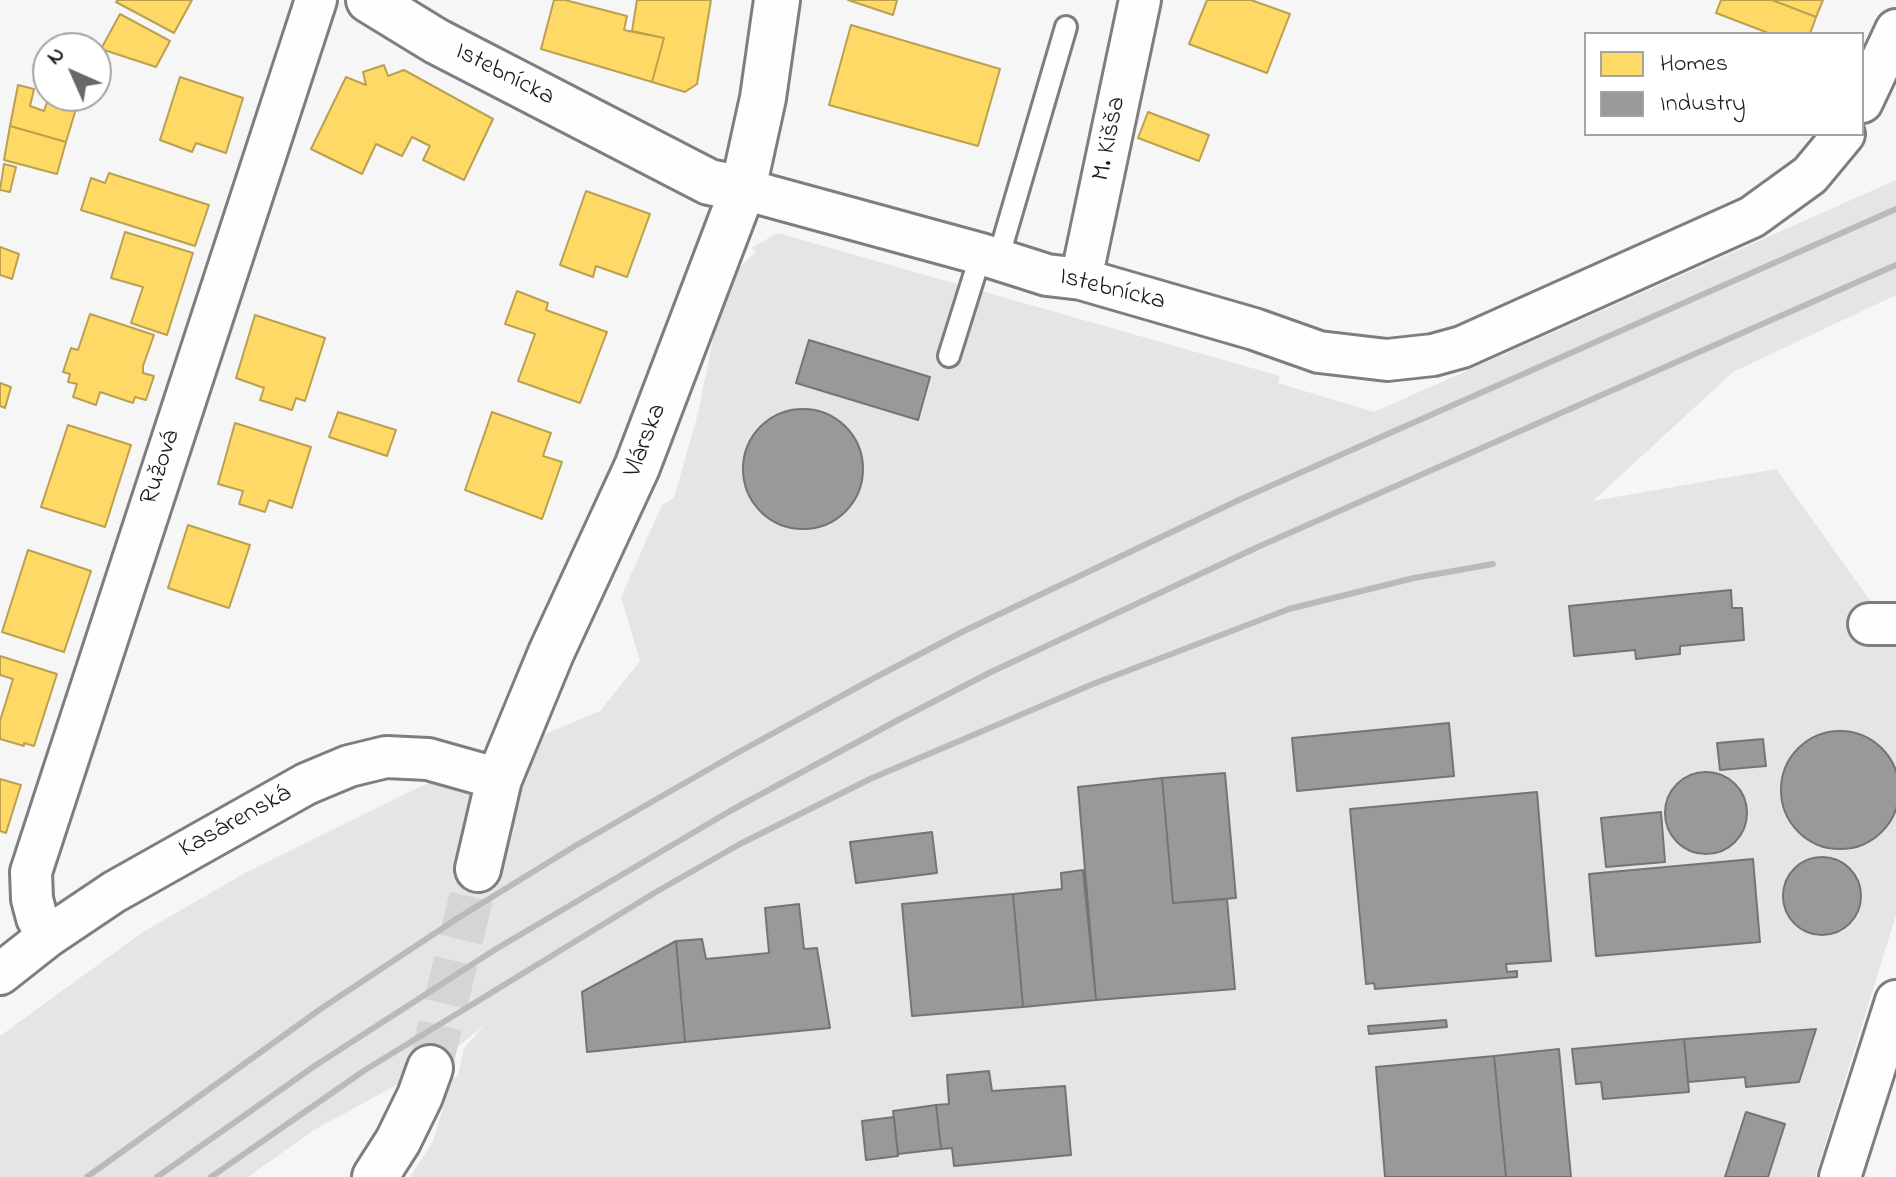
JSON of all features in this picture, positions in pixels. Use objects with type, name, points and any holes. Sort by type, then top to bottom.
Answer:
[{"type":"main road","name":"Istebnícka","points":[[369,0],[436,41],[709,182],[743,189]]},
{"type":"main road","name":"Vlárska","points":[[478,869],[499,779],[551,653],[637,467],[743,189],[763,98],[777,0]]},
{"type":"main road","points":[[375,1177],[398,1141],[430,1068]]},
{"type":"street","name":"Ružová","points":[[47,937],[32,899],[31,872],[316,0]]},
{"type":"street","name":"M. Kišša","points":[[1081,279],[1140,0]]},
{"type":"street","points":[[1864,98],[1896,30]]},
{"type":"street","name":"Istebnícka","points":[[743,189],[989,256],[1047,275],[1081,279],[1254,329],[1319,352],[1387,360],[1433,355],[1462,347],[1752,217],[1810,175],[1842,136]]},
{"type":"street","name":"Kasárenská","points":[[0,974],[47,937],[114,892],[306,784],[349,766],[386,757],[428,759],[499,779]]},
{"type":"street","points":[[1840,1177],[1896,1001]]},
{"type":"lane","points":[[949,356],[989,256],[1066,27]]},
{"type":"shaded area","points":[[1896,180],[1896,295],[1733,372],[1593,501],[1776,469],[1896,637],[1896,915],[1815,1177],[410,1177],[433,1141],[452,1079],[458,1076],[464,1048],[485,1025],[437,1063],[314,1130],[248,1177],[0,1177],[0,1036],[143,932],[245,873],[413,790],[600,711],[640,661],[621,597],[662,505],[674,498],[698,413],[717,320],[730,285],[741,266],[756,252],[751,248],[778,233],[1280,376],[1278,383],[1374,412]]},
{"type":"building: Homes","points":[[192,0],[174,33],[116,2]]},
{"type":"building: Homes","points":[[554,0],[627,16],[624,30],[664,38],[652,82],[541,49]]},
{"type":"building: Homes","points":[[637,0],[711,0],[697,84],[685,92],[652,82],[664,38],[632,31]]},
{"type":"building: Homes","points":[[848,0],[897,0],[893,15]]},
{"type":"building: Homes","points":[[1207,0],[1251,0],[1290,14],[1267,73],[1189,44]]},
{"type":"building: Homes","points":[[1721,0],[1772,0],[1816,17],[1811,32],[1766,32],[1716,13]]},
{"type":"building: Homes","points":[[1772,0],[1823,0],[1816,17]]},
{"type":"building: Homes","points":[[120,14],[170,41],[156,67],[112,53],[110,32]]},
{"type":"building: Homes","points":[[851,25],[1000,69],[978,146],[829,105]]},
{"type":"building: Homes","points":[[384,65],[388,76],[404,70],[493,119],[464,180],[423,160],[430,146],[412,137],[402,156],[376,144],[362,174],[311,149],[346,77],[366,85],[363,72]]},
{"type":"building: Homes","points":[[180,77],[243,98],[226,153],[196,143],[192,152],[160,140]]},
{"type":"building: Homes","points":[[18,85],[32,88],[32,112],[75,112],[66,142],[10,126]]},
{"type":"building: Homes","points":[[1148,112],[1209,135],[1199,161],[1138,138]]},
{"type":"building: Homes","points":[[10,126],[66,142],[57,174],[4,160]]},
{"type":"building: Homes","points":[[4,164],[16,167],[10,192],[0,190]]},
{"type":"building: Homes","points":[[109,173],[209,205],[195,246],[81,210],[91,178],[105,183]]},
{"type":"building: Homes","points":[[586,191],[650,214],[627,277],[596,266],[593,277],[560,265]]},
{"type":"building: Homes","points":[[125,232],[193,253],[167,335],[131,323],[143,287],[111,278]]},
{"type":"building: Homes","points":[[0,247],[19,254],[12,279],[0,275]]},
{"type":"building: Homes","points":[[517,291],[548,303],[546,310],[607,332],[580,403],[518,381],[535,334],[505,324]]},
{"type":"building: Homes","points":[[90,314],[154,335],[143,366],[143,373],[154,376],[146,400],[135,397],[133,403],[100,392],[96,405],[73,397],[77,384],[68,382],[70,374],[63,372],[71,348],[78,350]]},
{"type":"building: Homes","points":[[255,315],[325,338],[305,401],[296,398],[292,410],[260,400],[264,388],[236,378]]},
{"type":"building: Homes","points":[[0,383],[11,387],[5,408],[0,406]]},
{"type":"building: Homes","points":[[338,412],[396,430],[387,456],[329,437]]},
{"type":"building: Homes","points":[[492,412],[551,433],[543,456],[562,462],[542,519],[465,490]]},
{"type":"building: Homes","points":[[235,423],[311,447],[292,508],[269,500],[265,512],[239,504],[243,491],[218,484]]},
{"type":"building: Homes","points":[[68,425],[131,445],[105,527],[41,507]]},
{"type":"building: Homes","points":[[188,525],[250,545],[229,608],[168,588]]},
{"type":"building: Homes","points":[[28,550],[91,571],[64,652],[2,632]]},
{"type":"building: Homes","points":[[0,656],[57,674],[34,746],[0,739],[0,721],[13,679],[0,675]]},
{"type":"building: Homes","points":[[0,779],[21,785],[6,833],[0,831]]},
{"type":"building: Industry","points":[[809,340],[930,377],[918,420],[796,383]]},
{"type":"building: Industry","points":[[803,409],[826,414],[845,427],[858,446],[863,469],[858,492],[845,511],[826,524],[803,529],[780,524],[761,511],[748,492],[743,469],[748,446],[761,427],[780,414]]},
{"type":"building: Industry","points":[[1731,590],[1732,608],[1742,608],[1744,640],[1680,646],[1680,654],[1636,659],[1635,650],[1574,656],[1569,606]]},
{"type":"building: Industry","points":[[1449,723],[1454,776],[1297,791],[1292,738]]},
{"type":"building: Industry","points":[[1840,731],[1863,735],[1882,748],[1895,767],[1895,813],[1882,832],[1863,845],[1840,849],[1817,845],[1798,832],[1785,813],[1781,790],[1785,767],[1798,748],[1817,735]]},
{"type":"building: Industry","points":[[1763,739],[1766,766],[1720,770],[1717,743]]},
{"type":"building: Industry","points":[[1706,772],[1722,775],[1735,784],[1744,797],[1747,813],[1744,829],[1735,842],[1722,851],[1706,854],[1690,851],[1677,842],[1668,829],[1665,813],[1668,797],[1677,784],[1690,775]]},
{"type":"building: Industry","points":[[1225,773],[1236,898],[1173,903],[1162,778]]},
{"type":"building: Industry","points":[[1162,778],[1173,903],[1227,899],[1235,989],[1096,1000],[1078,787]]},
{"type":"building: Industry","points":[[1537,792],[1551,961],[1506,964],[1507,972],[1517,971],[1517,977],[1375,989],[1374,983],[1366,984],[1350,809]]},
{"type":"building: Industry","points":[[1661,812],[1665,862],[1606,867],[1601,818]]},
{"type":"building: Industry","points":[[932,832],[937,873],[856,883],[850,842]]},
{"type":"building: Industry","points":[[1822,857],[1837,860],[1850,868],[1858,881],[1861,896],[1858,911],[1850,924],[1837,932],[1822,935],[1807,932],[1794,924],[1786,911],[1783,896],[1786,881],[1794,868],[1807,860]]},
{"type":"building: Industry","points":[[1753,859],[1760,942],[1596,956],[1589,874]]},
{"type":"building: Industry","points":[[1083,870],[1096,1000],[1023,1007],[1013,894],[1062,889],[1061,873]]},
{"type":"building: Industry","points":[[1013,894],[1023,1007],[912,1016],[902,904]]},
{"type":"building: Industry","points":[[799,904],[804,949],[817,948],[830,1028],[685,1042],[676,941],[702,939],[706,959],[769,953],[765,908]]},
{"type":"building: Industry","points":[[676,941],[685,1042],[587,1052],[582,992]]},
{"type":"building: Industry","points":[[1446,1020],[1447,1027],[1369,1034],[1368,1026]]},
{"type":"building: Industry","points":[[1816,1029],[1799,1082],[1746,1087],[1745,1077],[1688,1082],[1684,1039]]},
{"type":"building: Industry","points":[[1684,1039],[1689,1092],[1603,1099],[1601,1082],[1576,1084],[1572,1049]]},
{"type":"building: Industry","points":[[1559,1049],[1571,1177],[1506,1177],[1494,1056]]},
{"type":"building: Industry","points":[[1494,1056],[1506,1177],[1385,1177],[1376,1067]]},
{"type":"building: Industry","points":[[989,1071],[992,1091],[1065,1086],[1071,1155],[954,1166],[952,1148],[941,1149],[936,1105],[949,1104],[947,1075]]},
{"type":"building: Industry","points":[[936,1105],[941,1149],[898,1154],[893,1111]]},
{"type":"building: Industry","points":[[1746,1112],[1785,1124],[1768,1177],[1725,1177]]},
{"type":"building: Industry","points":[[894,1117],[898,1156],[866,1160],[862,1121]]},
{"type":"tunnel","points":[[430,1068],[478,869]]},
{"type":"railway","points":[[87,1177],[322,1008],[458,918],[575,846],[878,676],[964,631],[1241,499],[1896,209]]},
{"type":"railway","points":[[157,1177],[316,1065],[496,949],[730,811],[900,719],[989,673],[1260,546],[1896,265]]},
{"type":"railway","points":[[211,1177],[365,1070],[656,892],[740,844],[870,779],[1093,684],[1289,609],[1414,578],[1493,564]]}]
